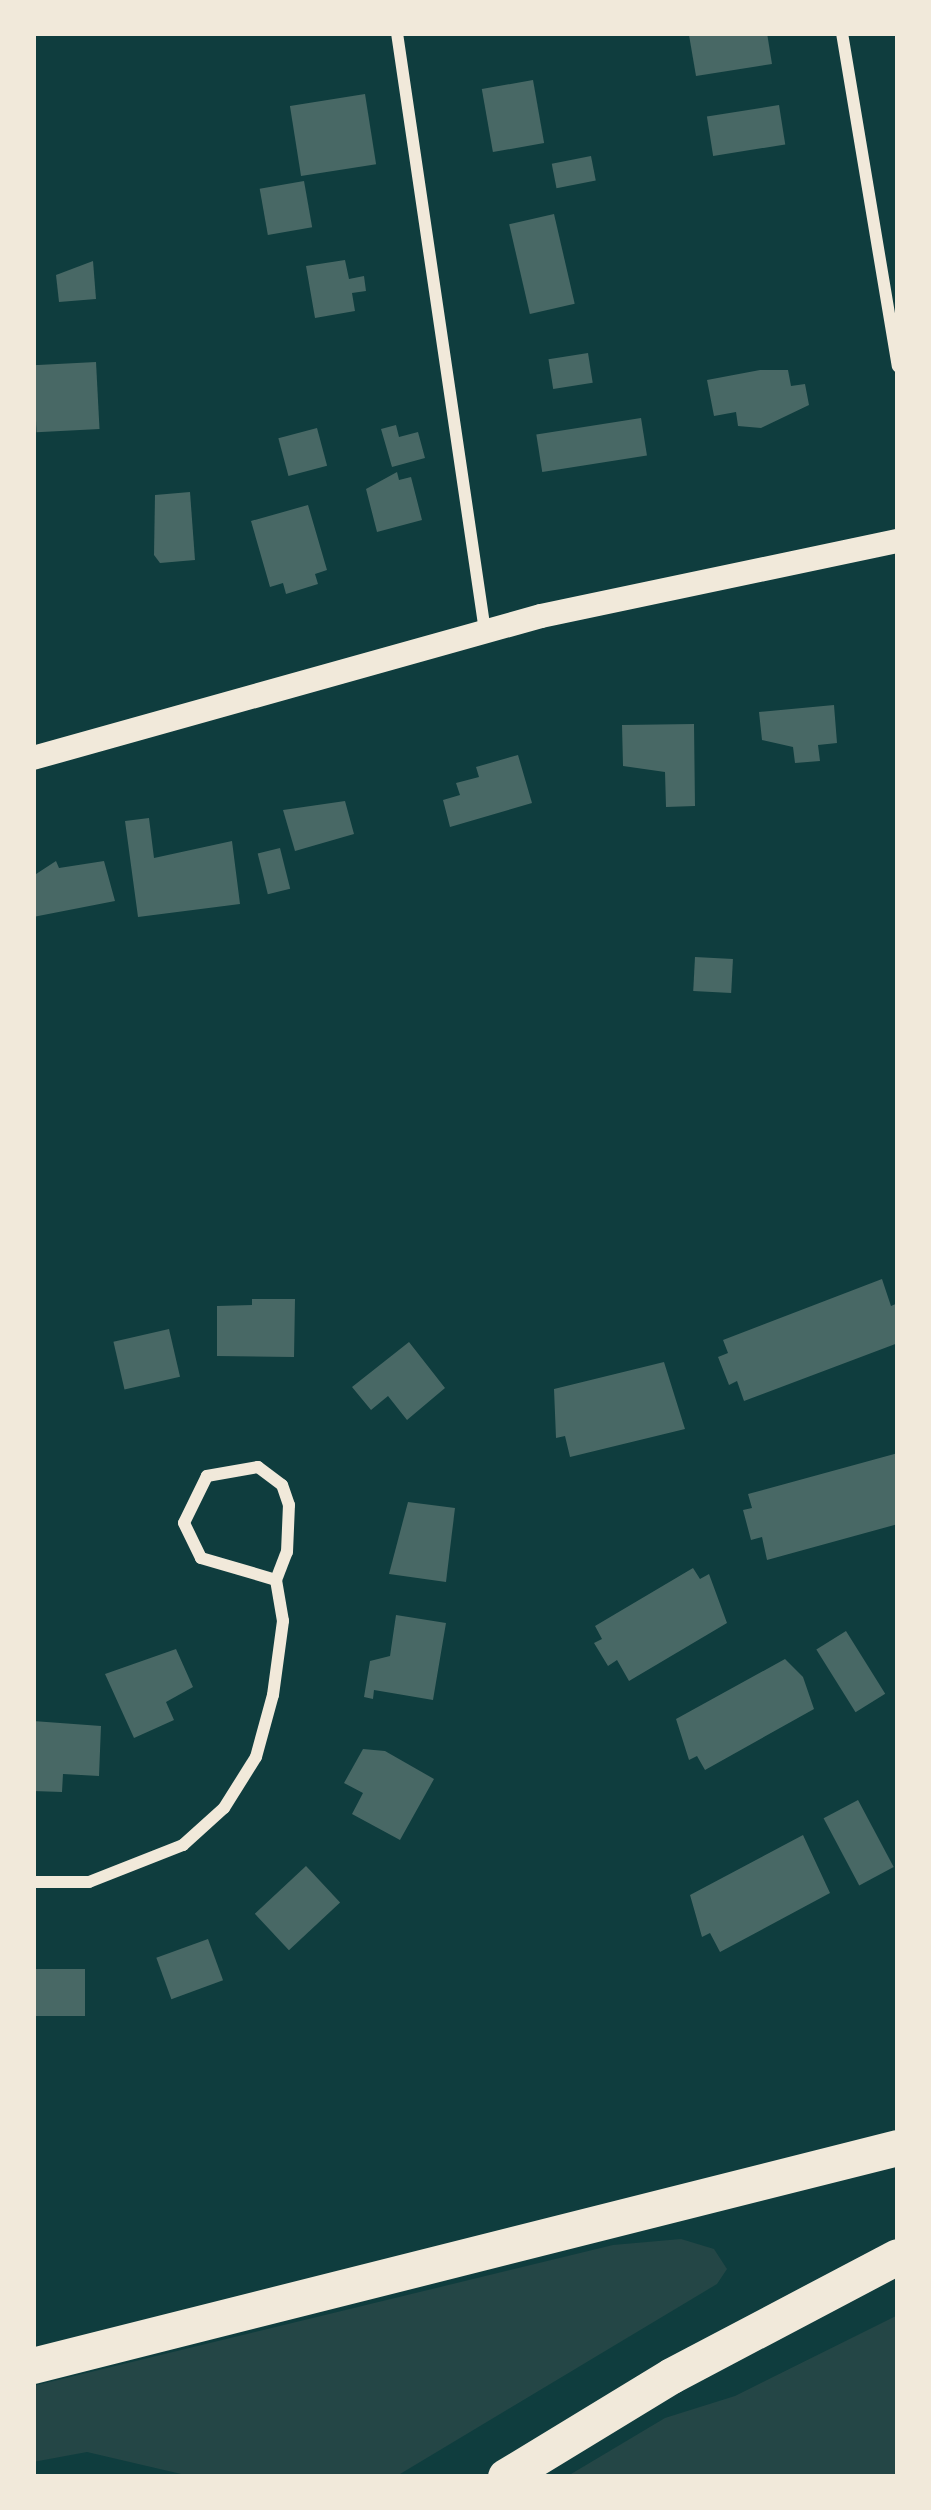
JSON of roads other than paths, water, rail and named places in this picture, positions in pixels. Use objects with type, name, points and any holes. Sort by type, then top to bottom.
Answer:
[{"type":"highway","points":[[33,2366],[898,2148]]},
{"type":"highway","points":[[506,2477],[672,2376],[898,2257]]},
{"type":"main road","points":[[33,758],[485,631],[898,542]]},
{"type":"street","points":[[397,33],[485,631]]},
{"type":"street","points":[[842,33],[898,366]]},
{"type":"street","points":[[33,1882],[88,1882],[137,1869],[184,1845],[224,1808],[256,1757],[273,1695],[283,1621],[276,1580],[290,1532],[282,1485],[258,1467],[207,1476],[187,1506],[189,1540],[210,1566],[276,1580]]}]
